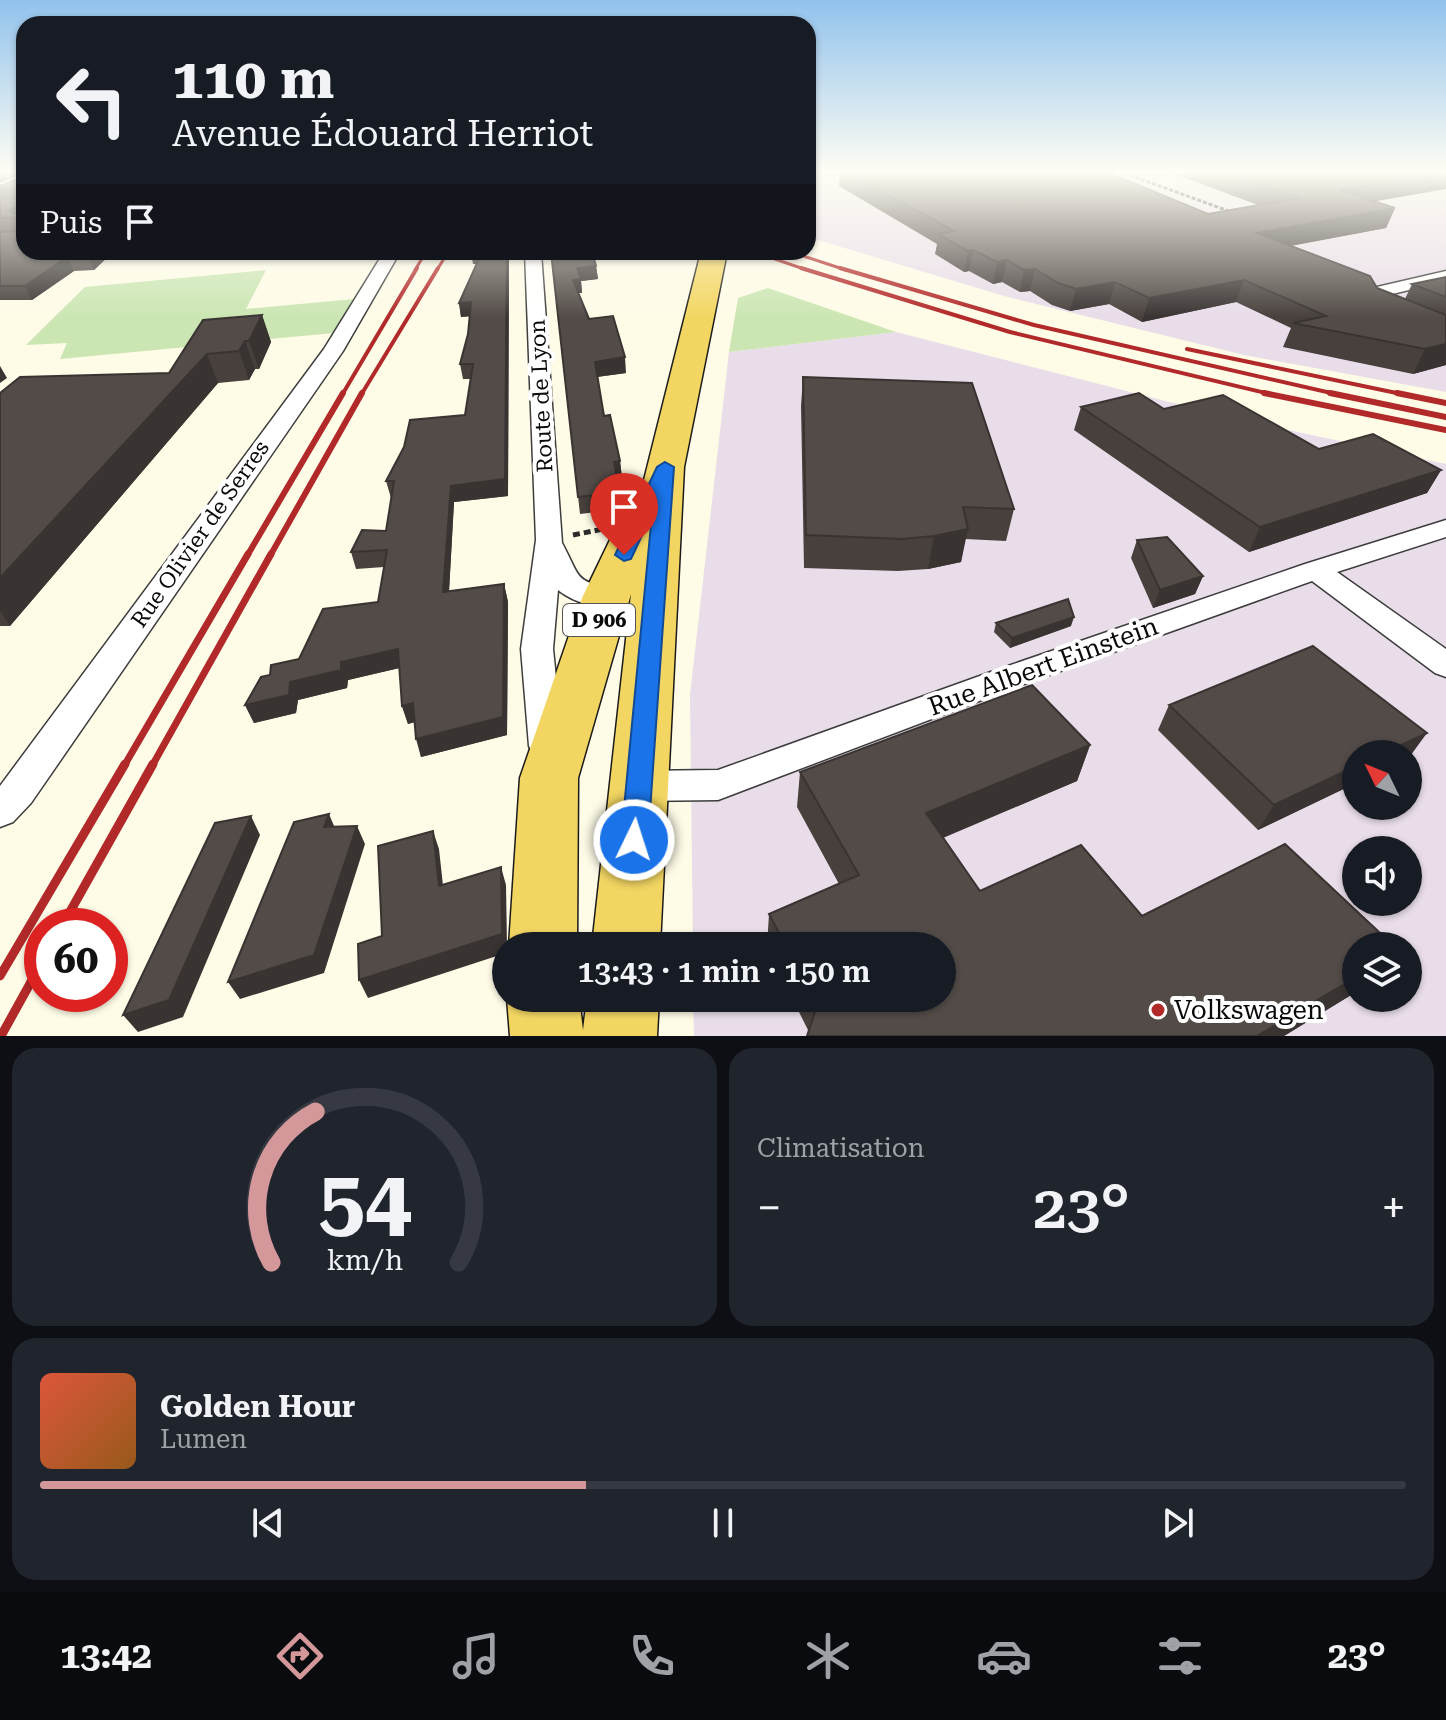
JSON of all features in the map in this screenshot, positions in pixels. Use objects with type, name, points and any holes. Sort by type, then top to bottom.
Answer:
[{"type":"main road","name":"D 906","points":[[627,932],[665,467],[712,260]]},
{"type":"main road","name":"D 906","points":[[544,932],[549,778],[606,598],[665,467]]},
{"type":"main road","points":[[544,1012],[547,1036]]},
{"type":"main road","points":[[620,1036],[622,1012]]},
{"type":"street","name":"Rue Olivier de Serres","points":[[0,811],[18,792],[333,351],[387,260]]},
{"type":"street","name":"Route de Lyon","points":[[533,260],[549,540],[537,649],[549,778]]},
{"type":"street","points":[[1446,276],[1370,294],[1374,304],[1446,335]]},
{"type":"street","name":"Rue Albert Einstein","points":[[638,786],[718,785],[1013,676],[1315,570],[1446,528]]},
{"type":"street","name":"Route de Lyon","points":[[549,540],[560,578],[573,591],[606,598]]},
{"type":"street","points":[[1315,570],[1446,665]]},
{"type":"path","points":[[549,540],[639,521]]},
{"type":"shaded area","points":[[816,221],[1446,221],[1446,392],[1244,355],[1004,296],[816,239]]},
{"type":"shaded area","points":[[896,332],[1228,417],[1446,464],[1446,1036],[694,1036],[693,1012],[956,1012],[956,932],[693,932],[690,695],[729,352]]},
{"type":"green space","points":[[266,270],[246,309],[354,299],[334,333],[60,359],[67,343],[26,345],[85,287]]},
{"type":"green space","points":[[768,288],[896,332],[729,352],[738,298]]},
{"type":"building","points":[[937,221],[1321,221],[1257,233],[1370,276],[1377,288],[1446,315],[1446,344],[1425,349],[1293,323],[1326,316],[1244,280],[1149,298],[1115,282],[1076,289],[1058,283],[1035,269],[1024,270],[1007,260],[997,262],[973,250],[968,251],[938,234],[954,231]]},
{"type":"building","points":[[16,231],[16,260],[63,260],[25,286],[0,286],[0,232]]},
{"type":"building","points":[[478,260],[507,260],[505,479],[451,486],[443,592],[504,584],[503,717],[416,739],[413,703],[402,706],[398,649],[341,662],[341,670],[290,682],[289,695],[245,705],[261,677],[270,675],[271,665],[299,659],[323,609],[378,602],[387,550],[351,552],[362,530],[386,531],[394,481],[386,481],[404,447],[410,420],[465,415],[473,364],[460,364],[468,334],[471,302],[459,303]]},
{"type":"building","points":[[552,260],[594,260],[596,266],[577,268],[581,279],[573,280],[589,319],[613,316],[625,357],[595,362],[604,416],[610,415],[620,461],[614,462],[620,492],[578,497]]},
{"type":"building","points":[[1446,277],[1446,297],[1412,284]]},
{"type":"building","points":[[262,315],[249,341],[245,341],[239,351],[207,354],[0,578],[0,393],[20,377],[169,373],[203,320]]},
{"type":"building","points":[[803,377],[972,383],[1014,509],[963,507],[968,529],[934,536],[903,539],[806,535]]},
{"type":"building","points":[[1139,393],[1164,409],[1223,395],[1319,449],[1373,434],[1441,470],[1260,527],[1081,407]]},
{"type":"building","points":[[1167,537],[1203,576],[1160,590],[1137,540]]},
{"type":"building","points":[[1068,599],[1074,617],[1012,638],[996,623]]},
{"type":"building","points":[[1313,646],[1427,733],[1412,740],[1342,740],[1342,773],[1274,805],[1169,705]]},
{"type":"building","points":[[1032,685],[1090,745],[926,813],[980,891],[1081,845],[1142,916],[1285,844],[1342,897],[1342,916],[1362,916],[1379,932],[1342,932],[1342,985],[1257,1036],[807,1036],[815,1012],[956,1012],[956,932],[779,932],[769,914],[859,875],[800,772]]},
{"type":"building","points":[[329,814],[324,827],[357,826],[314,955],[228,982],[294,822]]},
{"type":"building","points":[[251,816],[169,1000],[123,1015],[128,1012],[128,1005],[215,823]]},
{"type":"building","points":[[433,831],[439,886],[501,867],[502,932],[492,932],[492,937],[359,980],[358,944],[382,936],[378,846]]},
{"type":"railway","points":[[415,270],[421,260]]},
{"type":"railway","points":[[437,270],[443,260]]},
{"type":"railway","points":[[778,260],[802,268]]},
{"type":"railway","points":[[815,260],[846,270]]},
{"type":"railway","points":[[342,395],[417,268]]},
{"type":"railway","points":[[361,395],[438,268]]},
{"type":"railway","points":[[802,268],[1010,332],[1274,395]]},
{"type":"railway","points":[[802,268],[807,270]]},
{"type":"railway","points":[[840,268],[1034,325],[1340,395]]},
{"type":"railway","points":[[1187,349],[1406,395]]},
{"type":"railway","points":[[247,556],[343,393]]},
{"type":"railway","points":[[270,556],[362,393]]},
{"type":"railway","points":[[1264,393],[1446,430]]},
{"type":"railway","points":[[1330,393],[1446,417]]},
{"type":"railway","points":[[1397,393],[1446,403]]},
{"type":"railway","points":[[124,766],[248,554]]},
{"type":"railway","points":[[152,766],[271,554]]},
{"type":"railway","points":[[0,976],[125,764]]},
{"type":"railway","points":[[72,908],[153,764]]},
{"type":"railway","points":[[1,1036],[24,994]]},
{"type":"place","name":"Volkswagen","points":[[1158,1010]]},
{"type":"route","points":[[624,555],[665,467],[634,840]]}]
